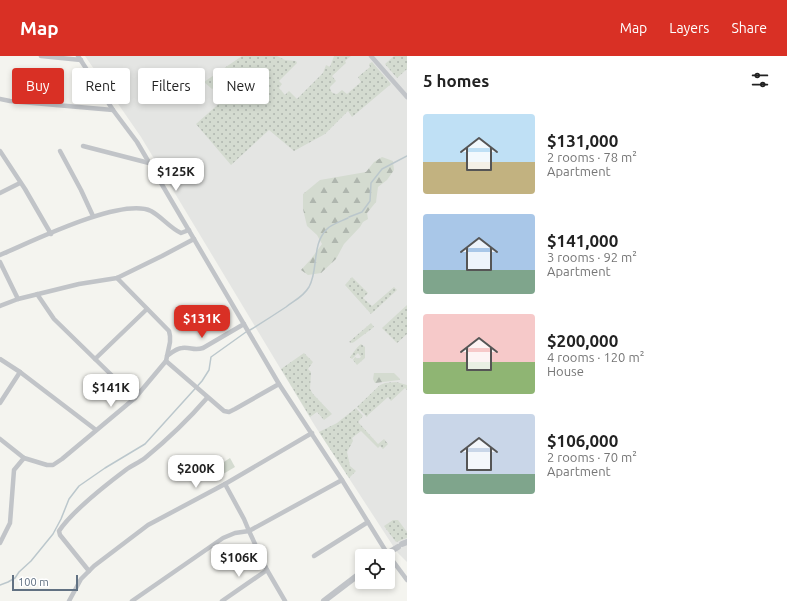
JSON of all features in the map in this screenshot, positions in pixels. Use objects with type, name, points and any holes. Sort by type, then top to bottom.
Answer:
[{"type":"street","points":[[41,56],[80,58],[113,110],[137,142],[279,384],[342,480],[368,522],[382,549]]},
{"type":"street","points":[[371,56],[407,97]]},
{"type":"street","points":[[0,99],[113,110]]},
{"type":"street","points":[[83,146],[149,163]]},
{"type":"street","points":[[0,151],[25,189],[51,234]]},
{"type":"street","points":[[60,151],[93,216]]},
{"type":"street","points":[[0,193],[20,182]]},
{"type":"street","points":[[0,255],[93,216],[111,211],[140,209],[151,211],[176,231],[181,233],[189,230]]},
{"type":"street","points":[[0,306],[37,294],[80,284],[117,278],[194,239]]},
{"type":"street","points":[[0,262],[18,299]]},
{"type":"street","points":[[117,278],[169,331],[170,336],[166,358]]},
{"type":"street","points":[[37,294],[54,319],[134,398]]},
{"type":"street","points":[[94,359],[147,309]]},
{"type":"street","points":[[0,439],[24,458],[47,465],[53,464],[62,459],[134,398],[166,358],[178,349],[182,348],[196,350],[203,348],[244,324]]},
{"type":"street","points":[[166,358],[207,398],[224,411],[229,412],[279,384]]},
{"type":"street","points":[[0,359],[20,372],[96,430]]},
{"type":"street","points":[[0,404],[20,372]]},
{"type":"street","points":[[89,571],[60,535],[59,531],[72,516],[102,489],[129,468],[145,458],[179,428],[207,398]]},
{"type":"street","points":[[69,601],[76,587],[89,571],[148,524],[225,484],[312,433]]},
{"type":"street","points":[[0,543],[10,523],[14,470],[24,458]]},
{"type":"street","points":[[132,601],[223,538],[235,533],[249,531],[342,480]]},
{"type":"street","points":[[225,484],[244,519],[267,570],[285,601]]},
{"type":"street","points":[[314,556],[368,522]]},
{"type":"street","points":[[395,566],[407,580]]},
{"type":"street","points":[[222,601],[267,570]]},
{"type":"street","points":[[324,601],[355,577]]},
{"type":"shaded area","points":[[85,56],[407,56],[407,562],[397,552],[315,426],[141,137],[118,104],[130,104],[130,68],[93,68]]},
{"type":"green space","points":[[242,56],[277,56],[285,60],[296,61],[297,63],[279,81],[282,84],[279,88],[285,95],[289,91],[297,99],[323,73],[326,65],[330,67],[334,56],[351,56],[332,76],[336,81],[330,87],[333,93],[337,94],[342,90],[347,94],[361,82],[358,77],[370,67],[369,64],[372,62],[391,84],[352,117],[348,111],[325,134],[294,151],[269,130],[231,165],[196,124],[219,104],[269,104],[269,68],[224,68]]},
{"type":"green space","points":[[394,56],[407,56],[407,69],[397,78],[385,64]]},
{"type":"green space","points":[[213,76],[213,88],[205,83]]},
{"type":"green space","points":[[382,157],[393,161],[394,170],[387,180],[378,187],[376,202],[367,213],[368,219],[363,222],[344,244],[336,259],[321,273],[308,275],[301,270],[322,244],[317,235],[307,226],[303,209],[303,194],[320,180],[366,172],[374,162]]},
{"type":"green space","points":[[352,277],[368,293],[363,298],[372,306],[394,287],[397,290],[371,314],[345,285]]},
{"type":"green space","points":[[407,305],[407,334],[397,343],[382,328]]},
{"type":"green space","points":[[371,323],[374,327],[354,342],[349,342]]},
{"type":"green space","points":[[361,344],[365,347],[365,358],[357,365],[353,360],[355,357],[358,359],[361,357],[358,353],[352,359],[350,357]]},
{"type":"green space","points":[[304,353],[313,362],[308,369],[311,372],[310,389],[332,414],[324,420],[317,412],[310,417],[281,369]]},
{"type":"green space","points":[[374,373],[394,373],[400,379],[375,383],[373,379]]},
{"type":"green space","points":[[396,382],[407,385],[407,390],[405,388],[391,401],[388,397],[367,417],[357,407],[380,385]]},
{"type":"green space","points":[[356,408],[363,416],[358,422],[378,444],[384,439],[388,444],[383,449],[380,446],[378,448],[361,431],[352,438],[353,441],[347,452],[350,466],[356,471],[349,478],[319,432],[337,423]]},
{"type":"green space","points":[[230,458],[235,467],[218,477],[213,469]]},
{"type":"green space","points":[[393,520],[398,520],[407,532],[407,538],[396,542],[384,526]]},
{"type":"waterway","points":[[349,217],[362,212],[370,201],[371,183],[382,169],[407,156]]},
{"type":"waterway","points":[[250,330],[286,307],[304,293],[312,280],[317,250],[322,235],[329,227],[348,218]]},
{"type":"waterway","points":[[0,585],[15,578],[53,534],[69,499],[79,486],[105,468],[145,444],[202,381],[209,370],[211,357],[246,332]]}]
